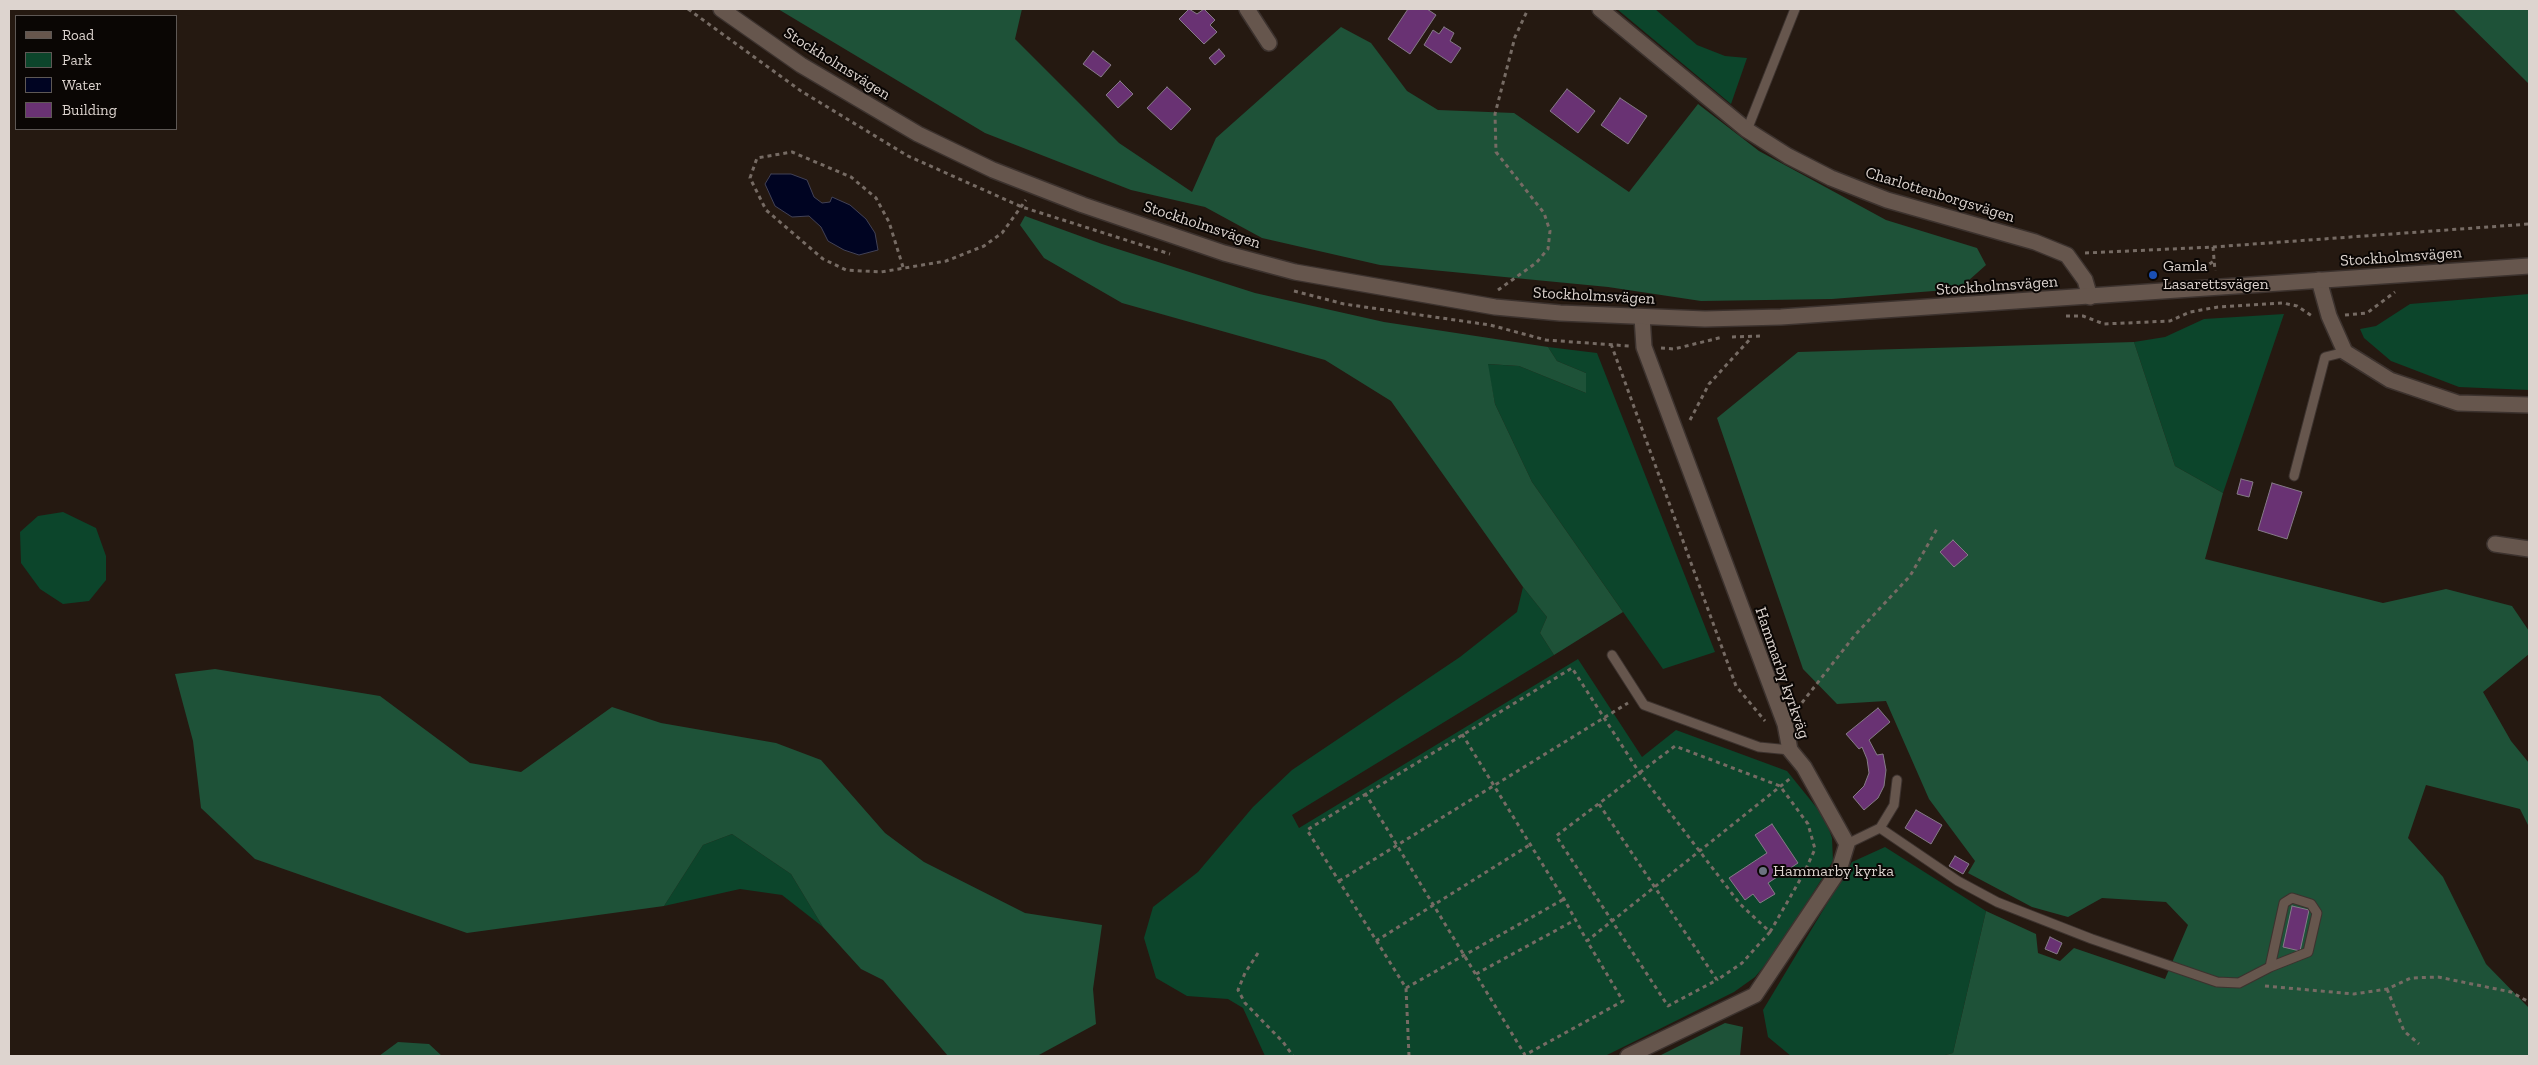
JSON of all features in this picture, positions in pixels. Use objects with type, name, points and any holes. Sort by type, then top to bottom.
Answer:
[{"type":"street","name":"Stockholmsvägen","points":[[721,9],[801,65],[918,134],[993,170],[1034,186],[1224,253],[1295,272],[1495,307],[1705,319],[1781,317],[2529,266]]},
{"type":"street","points":[[1247,9],[1269,43]]},
{"type":"street","name":"Charlottenborgsvägen","points":[[1600,9],[1747,130],[1788,156],[1831,178],[1887,200],[2035,242],[2066,255]]},
{"type":"street","points":[[2066,255],[2085,280],[2090,297]]},
{"type":"street","points":[[2319,280],[2329,316],[2346,352],[2390,380],[2458,403],[2529,405]]},
{"type":"street","name":"Hammarby kyrkväg","points":[[1642,316],[1644,347],[1785,724],[1790,750],[1804,767],[1847,844]]},
{"type":"street","points":[[2495,544],[2529,549]]},
{"type":"street","points":[[1628,1056],[1755,995],[1839,870],[1847,844]]},
{"type":"lane","points":[[1747,130],[1796,9]]},
{"type":"lane","points":[[2294,476],[2326,357],[2346,352]]},
{"type":"lane","points":[[1612,654],[1644,705],[1759,747],[1790,750]]},
{"type":"lane","points":[[1847,844],[1880,828],[1894,805],[1898,780]]},
{"type":"lane","points":[[1880,828],[1958,881],[1997,902],[2092,939],[2217,982],[2239,983],[2270,966],[2308,952],[2317,913],[2311,904],[2292,898],[2284,903],[2270,966]]},
{"type":"path","points":[[1498,290],[1542,256],[1548,249],[1550,231],[1544,213],[1496,152],[1495,114],[1515,38],[1528,9]]},
{"type":"path","points":[[903,267],[889,222],[876,198],[851,177],[792,152],[756,158],[750,178],[766,210],[823,259],[846,270],[881,272],[946,261],[984,246],[1002,233],[1022,207],[1034,186]]},
{"type":"path","points":[[2066,255],[2529,224]]},
{"type":"path","points":[[2186,272],[2202,269],[2214,260]]},
{"type":"path","points":[[2064,316],[2083,316],[2104,324],[2170,321],[2190,312],[2218,307],[2283,302],[2297,306],[2312,316],[2329,316],[2367,313],[2396,291]]},
{"type":"path","points":[[1644,347],[1674,348],[1721,337],[1770,335]]},
{"type":"path","points":[[1678,442],[1709,384],[1752,337]]},
{"type":"path","points":[[1610,344],[1736,686],[1766,722]]},
{"type":"path","points":[[1785,724],[1855,636],[1910,576],[1938,527]]},
{"type":"path","points":[[1409,1056],[1406,988],[1307,830],[1366,792],[1572,668],[1639,772],[1700,849],[1740,904],[1770,932]]},
{"type":"path","points":[[1339,881],[1639,696]]},
{"type":"path","points":[[1366,792],[1524,1056],[1623,1001],[1564,899],[1462,734]]},
{"type":"path","points":[[1675,746],[1780,786],[1808,824],[1815,849],[1804,873],[1770,932],[1742,963],[1717,980],[1668,1006],[1556,836],[1639,772],[1675,746]]},
{"type":"path","points":[[1587,941],[1804,767]]},
{"type":"path","points":[[1599,804],[1717,980]]},
{"type":"path","points":[[1376,941],[1530,844]]},
{"type":"path","points":[[1406,988],[1564,899]]},
{"type":"path","points":[[1476,974],[1576,920]]},
{"type":"path","points":[[1258,953],[1245,972],[1238,990],[1245,1003],[1283,1042],[1293,1056]]},
{"type":"path","points":[[2239,983],[2354,994],[2388,989],[2411,978],[2438,977],[2511,992],[2529,1002]]},
{"type":"path","points":[[2388,989],[2404,1031],[2419,1044]]},
{"type":"green space","points":[[778,9],[1022,9],[1015,39],[1119,143],[1192,192],[1216,138],[1341,27],[1371,43],[1407,91],[1438,110],[1514,113],[1629,192],[1698,104],[1759,151],[1886,220],[1977,248],[1986,265],[1959,289],[1832,299],[1701,301],[1608,287],[1380,265],[1262,238],[1205,207],[1131,190],[985,133]]},
{"type":"green space","points":[[1617,9],[1655,9],[1697,45],[1725,56],[1747,58],[1731,104]]},
{"type":"green space","points":[[2453,9],[2529,9],[2529,84]]},
{"type":"green space","points":[[1025,216],[1102,244],[1255,293],[1384,322],[1548,347],[1557,361],[1586,373],[1586,393],[1519,366],[1488,364],[1495,404],[1532,482],[1623,612],[1554,655],[1540,633],[1547,617],[1523,587],[1391,401],[1325,360],[1122,303],[1044,258],[1020,225]]},
{"type":"green space","points":[[2529,294],[2529,390],[2459,387],[2391,361],[2364,338],[2360,329],[2376,326],[2410,304]]},
{"type":"green space","points":[[2284,314],[2223,493],[2175,466],[2134,342],[2165,337],[2204,319]]},
{"type":"green space","points":[[2134,342],[2175,466],[2223,493],[2205,559],[2383,603],[2446,589],[2512,606],[2529,631],[2529,654],[2483,692],[2511,741],[2529,763],[2529,827],[2520,809],[2426,785],[2408,838],[2443,877],[2486,964],[2529,1008],[2529,1056],[1942,1056],[1953,1053],[1986,911],[2036,934],[2038,953],[2060,961],[2074,948],[2165,979],[2188,925],[2166,902],[2102,898],[2068,917],[2032,907],[1968,873],[1975,861],[1929,799],[1886,701],[1837,704],[1803,669],[1717,418],[1798,352]]},
{"type":"green space","points":[[1548,347],[1597,353],[1715,652],[1663,669],[1532,482],[1495,404],[1487,364],[1519,366],[1586,393],[1586,373],[1557,361]]},
{"type":"green space","points":[[63,512],[96,528],[106,556],[106,580],[89,601],[63,604],[40,589],[21,563],[20,532],[38,516]]},
{"type":"green space","points":[[1523,587],[1547,617],[1540,633],[1554,655],[1292,815],[1299,828],[1578,659],[1642,757],[1676,730],[1787,771],[1825,818],[1832,838],[1833,861],[1776,952],[1755,977],[1734,992],[1605,1056],[1265,1056],[1243,1008],[1228,999],[1187,996],[1156,978],[1144,938],[1153,907],[1198,872],[1253,807],[1292,770],[1460,657],[1517,612]]},
{"type":"green space","points":[[215,669],[380,696],[470,763],[521,772],[612,707],[661,723],[776,743],[821,760],[885,833],[924,862],[1025,913],[1102,925],[1093,989],[1096,1024],[1037,1056],[948,1056],[883,980],[861,969],[823,927],[791,874],[732,834],[703,845],[664,906],[467,933],[255,859],[201,808],[193,741],[175,674]]},
{"type":"green space","points":[[732,834],[791,874],[823,927],[782,895],[740,889],[664,906],[703,845]]},
{"type":"green space","points":[[1885,847],[1986,911],[1953,1053],[1942,1056],[1791,1056],[1768,1037],[1763,1010],[1852,862]]},
{"type":"green space","points":[[1725,1023],[1743,1027],[1740,1056],[1659,1056]]},
{"type":"green space","points":[[398,1042],[429,1044],[442,1056],[379,1056]]},
{"type":"water","points":[[771,174],[791,174],[807,180],[814,197],[822,203],[830,202],[832,197],[850,205],[866,219],[875,233],[878,250],[859,255],[844,250],[828,241],[821,227],[809,216],[792,217],[775,206],[765,184]]},
{"type":"building","points":[[1189,9],[1197,14],[1204,9],[1215,20],[1210,25],[1217,32],[1204,44],[1179,19]]},
{"type":"building","points":[[1408,9],[1427,9],[1436,15],[1410,54],[1388,39]]},
{"type":"building","points":[[1444,27],[1454,33],[1450,41],[1461,48],[1451,63],[1424,45],[1433,30],[1439,34]]},
{"type":"building","points":[[1219,49],[1225,56],[1215,65],[1209,58]]},
{"type":"building","points":[[1093,51],[1111,65],[1101,77],[1083,64]]},
{"type":"building","points":[[1120,81],[1133,94],[1118,108],[1106,95]]},
{"type":"building","points":[[1167,87],[1191,109],[1171,130],[1147,108]]},
{"type":"building","points":[[1567,89],[1595,111],[1578,133],[1550,111]]},
{"type":"building","points":[[1620,98],[1647,116],[1628,144],[1601,125]]},
{"type":"building","points":[[2241,479],[2253,482],[2249,497],[2237,494]]},
{"type":"building","points":[[2272,483],[2302,492],[2287,539],[2258,530]]},
{"type":"building","points":[[1953,540],[1968,555],[1954,567],[1940,552]]},
{"type":"building","points":[[1878,708],[1890,722],[1869,740],[1877,755],[1883,754],[1886,770],[1884,786],[1878,798],[1864,810],[1853,797],[1864,786],[1869,773],[1867,759],[1862,747],[1859,749],[1846,734]]},
{"type":"building","points":[[1916,810],[1942,825],[1931,844],[1905,828]]},
{"type":"building","name":"Hammarby kyrka","points":[[1772,824],[1798,863],[1768,883],[1775,894],[1760,903],[1753,894],[1745,900],[1729,878],[1767,853],[1755,835]]},
{"type":"building","points":[[1955,856],[1969,864],[1963,874],[1949,866]]},
{"type":"building","points":[[2292,906],[2309,910],[2300,951],[2283,947]]},
{"type":"building","points":[[2050,937],[2062,943],[2057,954],[2045,949]]},
{"type":"place","name":"Gamla Lasarettsvägen","points":[[2153,275]]},
{"type":"place","name":"Hammarby kyrka","points":[[1763,871]]}]
